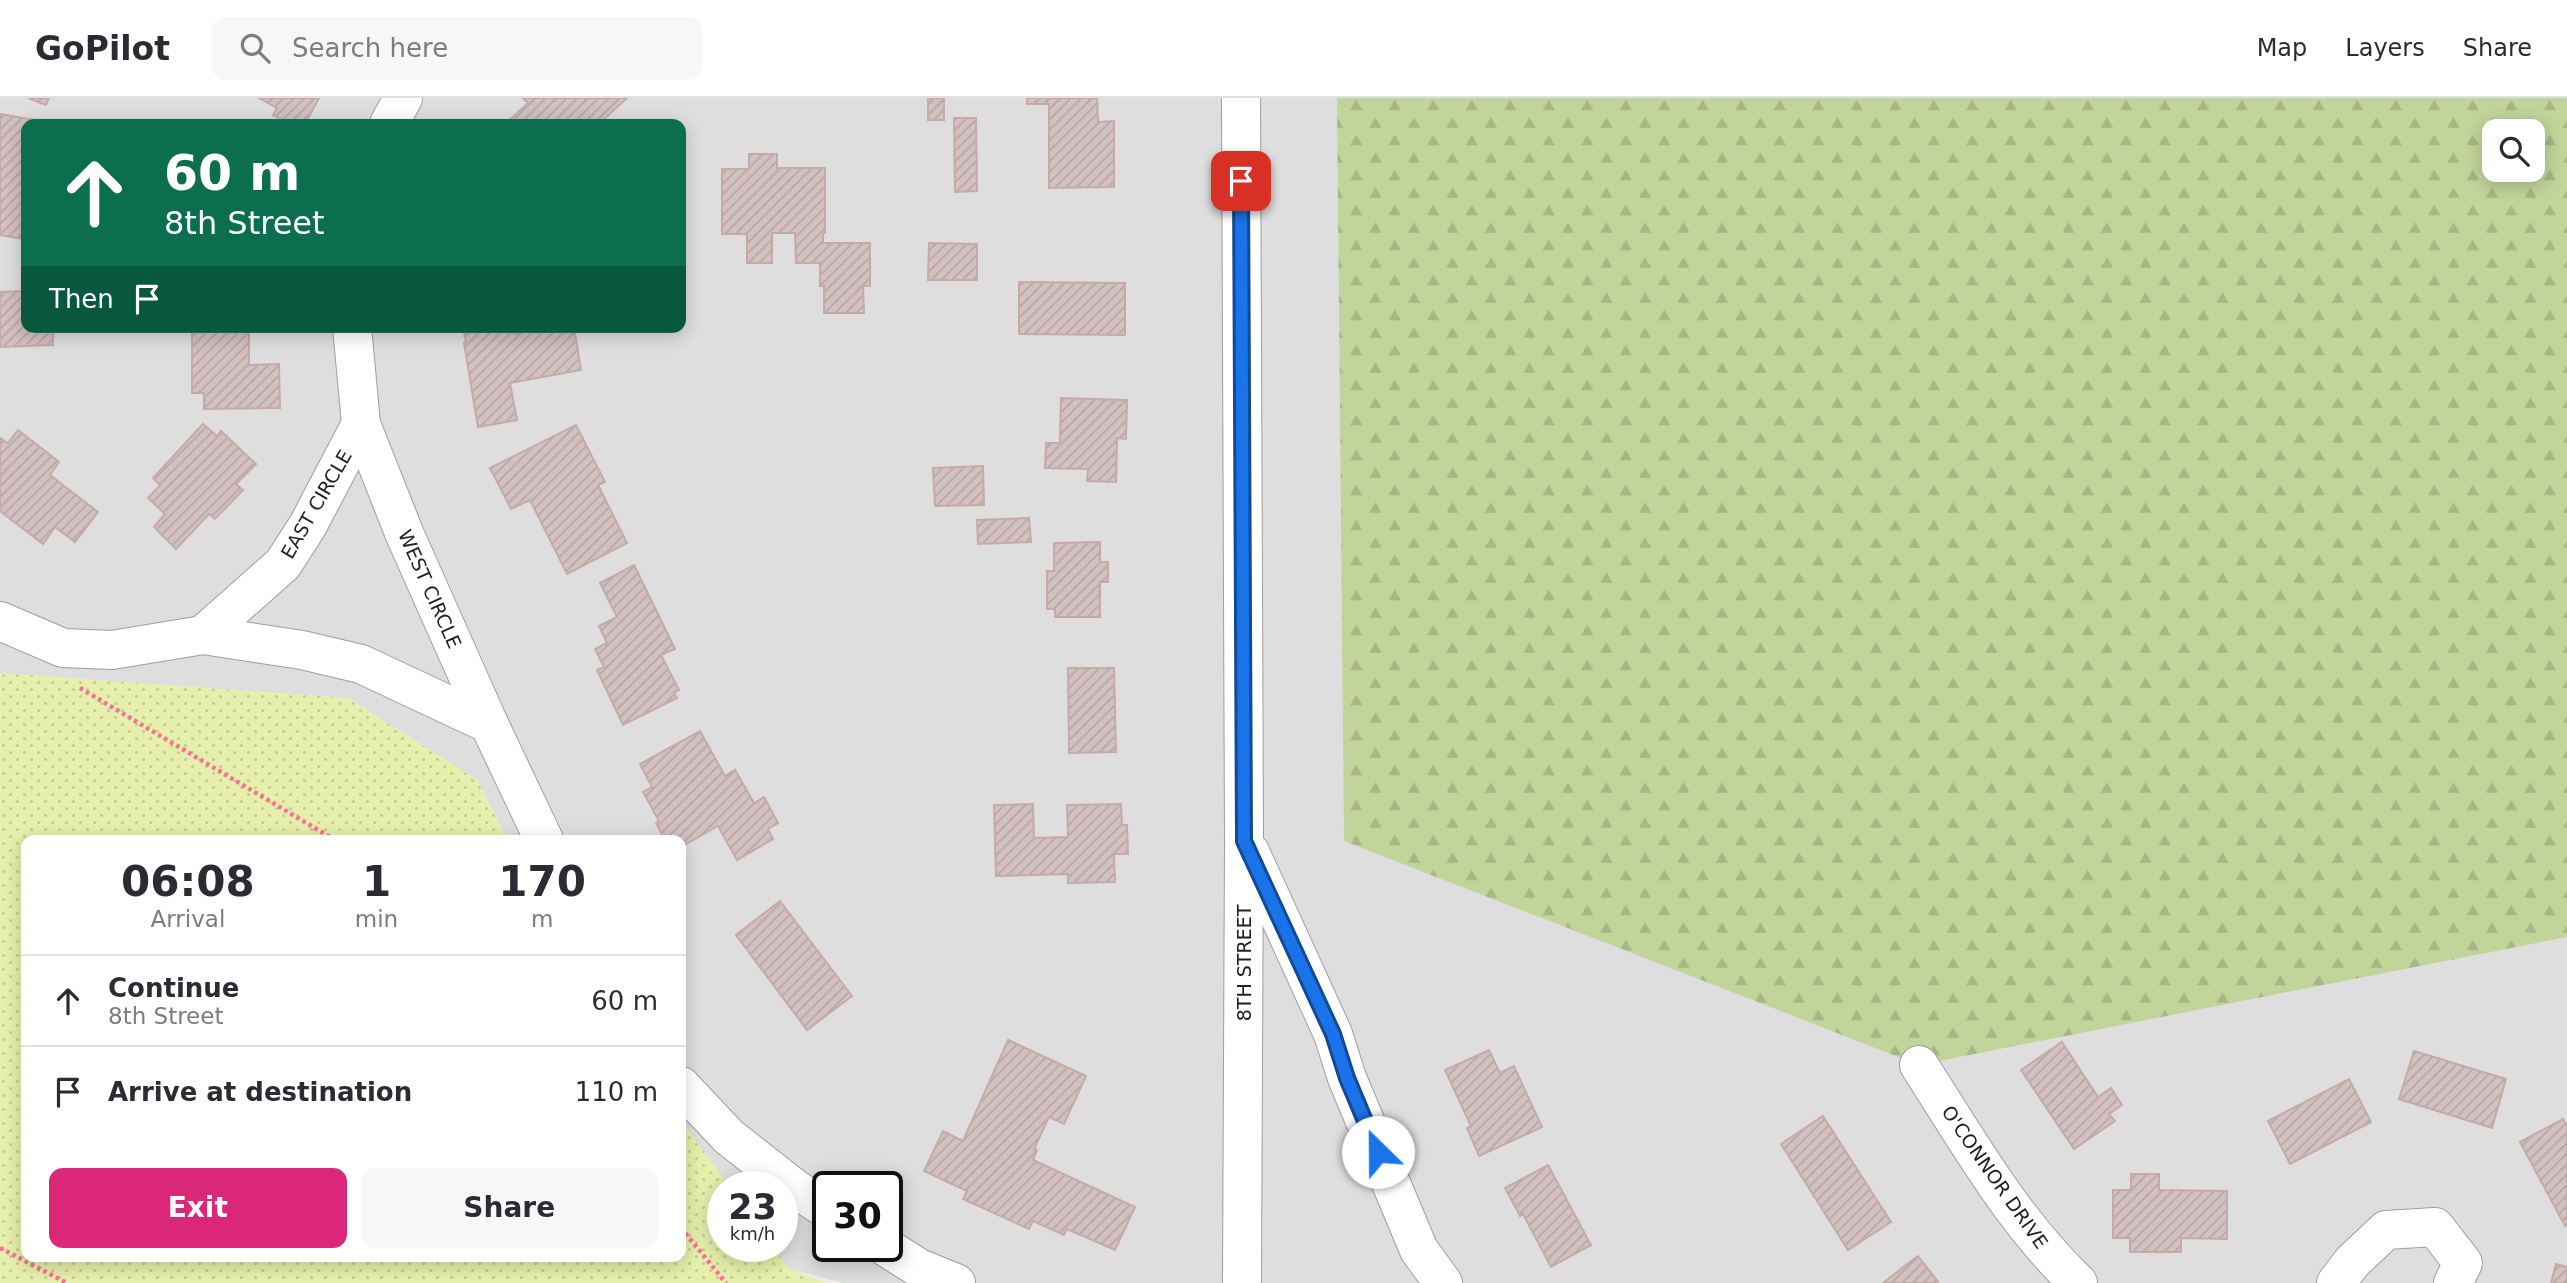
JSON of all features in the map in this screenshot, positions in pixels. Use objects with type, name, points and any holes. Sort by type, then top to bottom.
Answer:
[{"type":"street","points":[[392,119],[403,98]]},
{"type":"street","name":"8TH STREET","points":[[1241,98],[1244,841],[1242,1283]]},
{"type":"street","name":"WEST CIRCLE","points":[[353,333],[361,425],[405,535],[542,835]]},
{"type":"street","name":"EAST CIRCLE","points":[[203,635],[282,564],[308,525],[361,425]]},
{"type":"street","points":[[0,621],[63,648],[112,650],[203,635],[302,650],[360,664],[489,724]]},
{"type":"street","points":[[1244,841],[1333,1034],[1347,1078],[1419,1250],[1443,1283]]},
{"type":"street","name":"O'CONNOR DRIVE","points":[[1919,1065],[1994,1181],[2049,1256],[2078,1283]]},
{"type":"street","points":[[686,1091],[729,1137],[812,1200]]},
{"type":"street","points":[[2336,1283],[2352,1262],[2386,1230],[2435,1227],[2463,1263],[2453,1283]]},
{"type":"street","points":[[903,1258],[919,1268],[956,1283]]},
{"type":"path","points":[[74,685],[327,835]]},
{"type":"path","points":[[686,1234],[726,1283]]},
{"type":"path","points":[[0,1248],[21,1259]]},
{"type":"path","points":[[27,1262],[68,1283]]},
{"type":"shaded area","points":[[0,98],[1339,98],[1919,1065],[2567,937],[2567,1283],[843,1283],[789,1269],[784,1262],[798,1262],[798,1171],[718,1171],[686,1128],[686,835],[505,835],[477,780],[348,698],[0,673]]},
{"type":"green space","points":[[1337,98],[2567,98],[2567,937],[1919,1065],[1344,841]]},
{"type":"green space","points":[[0,673],[348,698],[477,780],[505,835],[21,835],[21,1262],[686,1262],[686,1128],[718,1171],[707,1171],[707,1262],[784,1262],[789,1269],[826,1283],[0,1283]]},
{"type":"building","points":[[28,98],[49,98],[46,105]]},
{"type":"building","points":[[259,98],[319,98],[308,119],[281,119],[273,115],[277,108]]},
{"type":"building","points":[[523,98],[627,98],[604,119],[510,119],[528,103]]},
{"type":"building","points":[[928,98],[944,98],[944,120],[928,120]]},
{"type":"building","points":[[1027,98],[1097,98],[1098,122],[1114,121],[1114,187],[1049,188],[1049,104],[1027,104]]},
{"type":"building","points":[[0,114],[29,119],[21,119],[21,239],[0,235]]},
{"type":"building","points":[[954,118],[976,118],[977,191],[955,192]]},
{"type":"building","points":[[749,154],[777,154],[777,168],[825,168],[823,243],[870,243],[870,286],[863,286],[864,313],[824,313],[824,286],[820,286],[820,263],[796,263],[795,233],[772,233],[772,263],[747,263],[747,234],[722,234],[722,169],[749,169]]},
{"type":"building","points":[[929,243],[977,244],[977,280],[928,280]]},
{"type":"building","points":[[1019,282],[1125,283],[1125,335],[1019,334]]},
{"type":"building","points":[[21,291],[21,333],[53,333],[53,345],[0,347],[0,292]]},
{"type":"building","points":[[192,333],[249,333],[249,365],[279,364],[280,408],[204,409],[204,393],[192,393]]},
{"type":"building","points":[[464,333],[575,333],[581,370],[510,383],[517,420],[478,427],[464,343]]},
{"type":"building","points":[[1061,398],[1127,400],[1126,439],[1117,438],[1116,482],[1087,481],[1088,469],[1045,468],[1046,443],[1060,443]]},
{"type":"building","points":[[203,424],[217,436],[221,431],[256,464],[236,484],[243,490],[215,519],[209,514],[176,549],[154,527],[165,514],[148,498],[160,485],[153,478]]},
{"type":"building","points":[[576,425],[605,482],[598,485],[627,543],[567,574],[530,500],[511,509],[490,468]]},
{"type":"building","points":[[18,430],[59,462],[50,475],[98,512],[75,542],[55,527],[43,544],[0,511],[0,438],[8,443]]},
{"type":"building","points":[[983,466],[984,505],[935,506],[933,468]]},
{"type":"building","points":[[1029,518],[1031,542],[978,544],[977,520]]},
{"type":"building","points":[[1100,542],[1100,562],[1108,562],[1108,582],[1100,582],[1100,617],[1055,617],[1055,609],[1047,609],[1047,571],[1054,571],[1054,543]]},
{"type":"building","points":[[634,565],[675,649],[661,655],[679,690],[674,692],[677,698],[623,725],[597,670],[604,667],[595,649],[607,643],[599,626],[617,617],[600,583]]},
{"type":"building","points":[[1068,668],[1114,668],[1116,752],[1069,753]]},
{"type":"building","points":[[700,731],[725,776],[735,770],[754,803],[764,797],[778,823],[768,829],[773,839],[737,860],[718,826],[686,844],[686,835],[662,835],[656,823],[659,821],[643,792],[652,787],[640,764]]},
{"type":"building","points":[[1033,804],[1034,838],[1068,837],[1067,805],[1121,804],[1122,825],[1127,825],[1128,854],[1114,854],[1115,882],[1068,883],[1068,874],[996,876],[994,805]]},
{"type":"building","points":[[780,901],[852,996],[807,1030],[736,935]]},
{"type":"building","points":[[1008,1040],[1086,1076],[1064,1124],[1049,1117],[1034,1149],[1037,1150],[1033,1160],[1135,1207],[1115,1250],[1067,1229],[1064,1235],[1033,1221],[1029,1229],[963,1199],[967,1191],[924,1171],[943,1131],[963,1141]]},
{"type":"building","points":[[2062,1042],[2098,1097],[2111,1088],[2122,1105],[2109,1114],[2115,1121],[2074,1149],[2021,1070]]},
{"type":"building","points":[[1489,1050],[1500,1073],[1514,1066],[1542,1127],[1479,1156],[1467,1128],[1471,1126],[1445,1070]]},
{"type":"building","points":[[2414,1051],[2506,1079],[2492,1128],[2399,1099]]},
{"type":"building","points":[[2349,1079],[2371,1122],[2290,1164],[2268,1121]]},
{"type":"building","points":[[1823,1116],[1891,1222],[1848,1250],[1781,1144]]},
{"type":"building","points":[[2563,1119],[2567,1126],[2565,1226],[2520,1142]]},
{"type":"building","points":[[1548,1165],[1591,1245],[1551,1267],[1523,1214],[1520,1216],[1505,1188]]},
{"type":"building","points":[[2131,1174],[2159,1174],[2159,1190],[2227,1191],[2227,1239],[2181,1238],[2181,1252],[2130,1252],[2130,1238],[2113,1238],[2113,1190],[2131,1190]]},
{"type":"building","points":[[1918,1256],[1939,1283],[1883,1283],[1915,1258]]},
{"type":"building","points":[[2556,1264],[2567,1267],[2567,1283],[2551,1283]]},
{"type":"route","points":[[1241,181],[1244,841],[1333,1034],[1347,1078],[1378,1152]]}]
